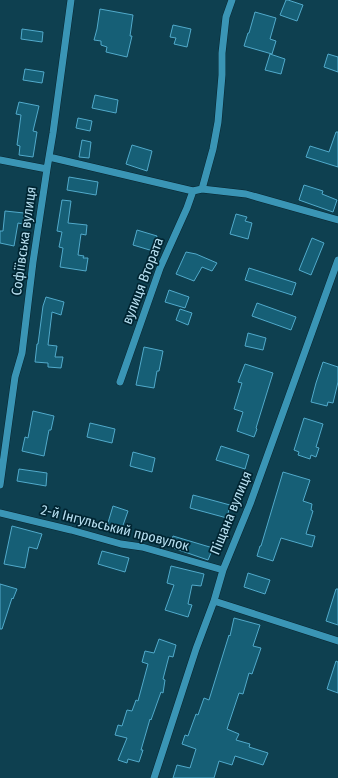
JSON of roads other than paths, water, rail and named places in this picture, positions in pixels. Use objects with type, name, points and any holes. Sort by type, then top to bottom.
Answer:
[{"type":"street","name":"Софіївська вулиця","points":[[0,485],[15,377],[22,353],[33,262],[59,94],[71,0]]},
{"type":"street","points":[[202,189],[213,149],[218,122],[222,75],[222,53],[226,17],[232,0]]},
{"type":"street","points":[[49,157],[193,191],[202,189],[246,194],[338,220]]},
{"type":"street","points":[[0,160],[47,169]]},
{"type":"street","name":"вулиця Втората","points":[[120,382],[160,268],[193,191]]},
{"type":"street","name":"Піщана вулиця","points":[[154,778],[196,649],[214,601],[223,570],[250,504],[338,263]]},
{"type":"street","name":"2-й Інгульський провулок","points":[[0,513],[121,544],[142,547],[223,570]]},
{"type":"street","points":[[214,601],[338,641]]}]
